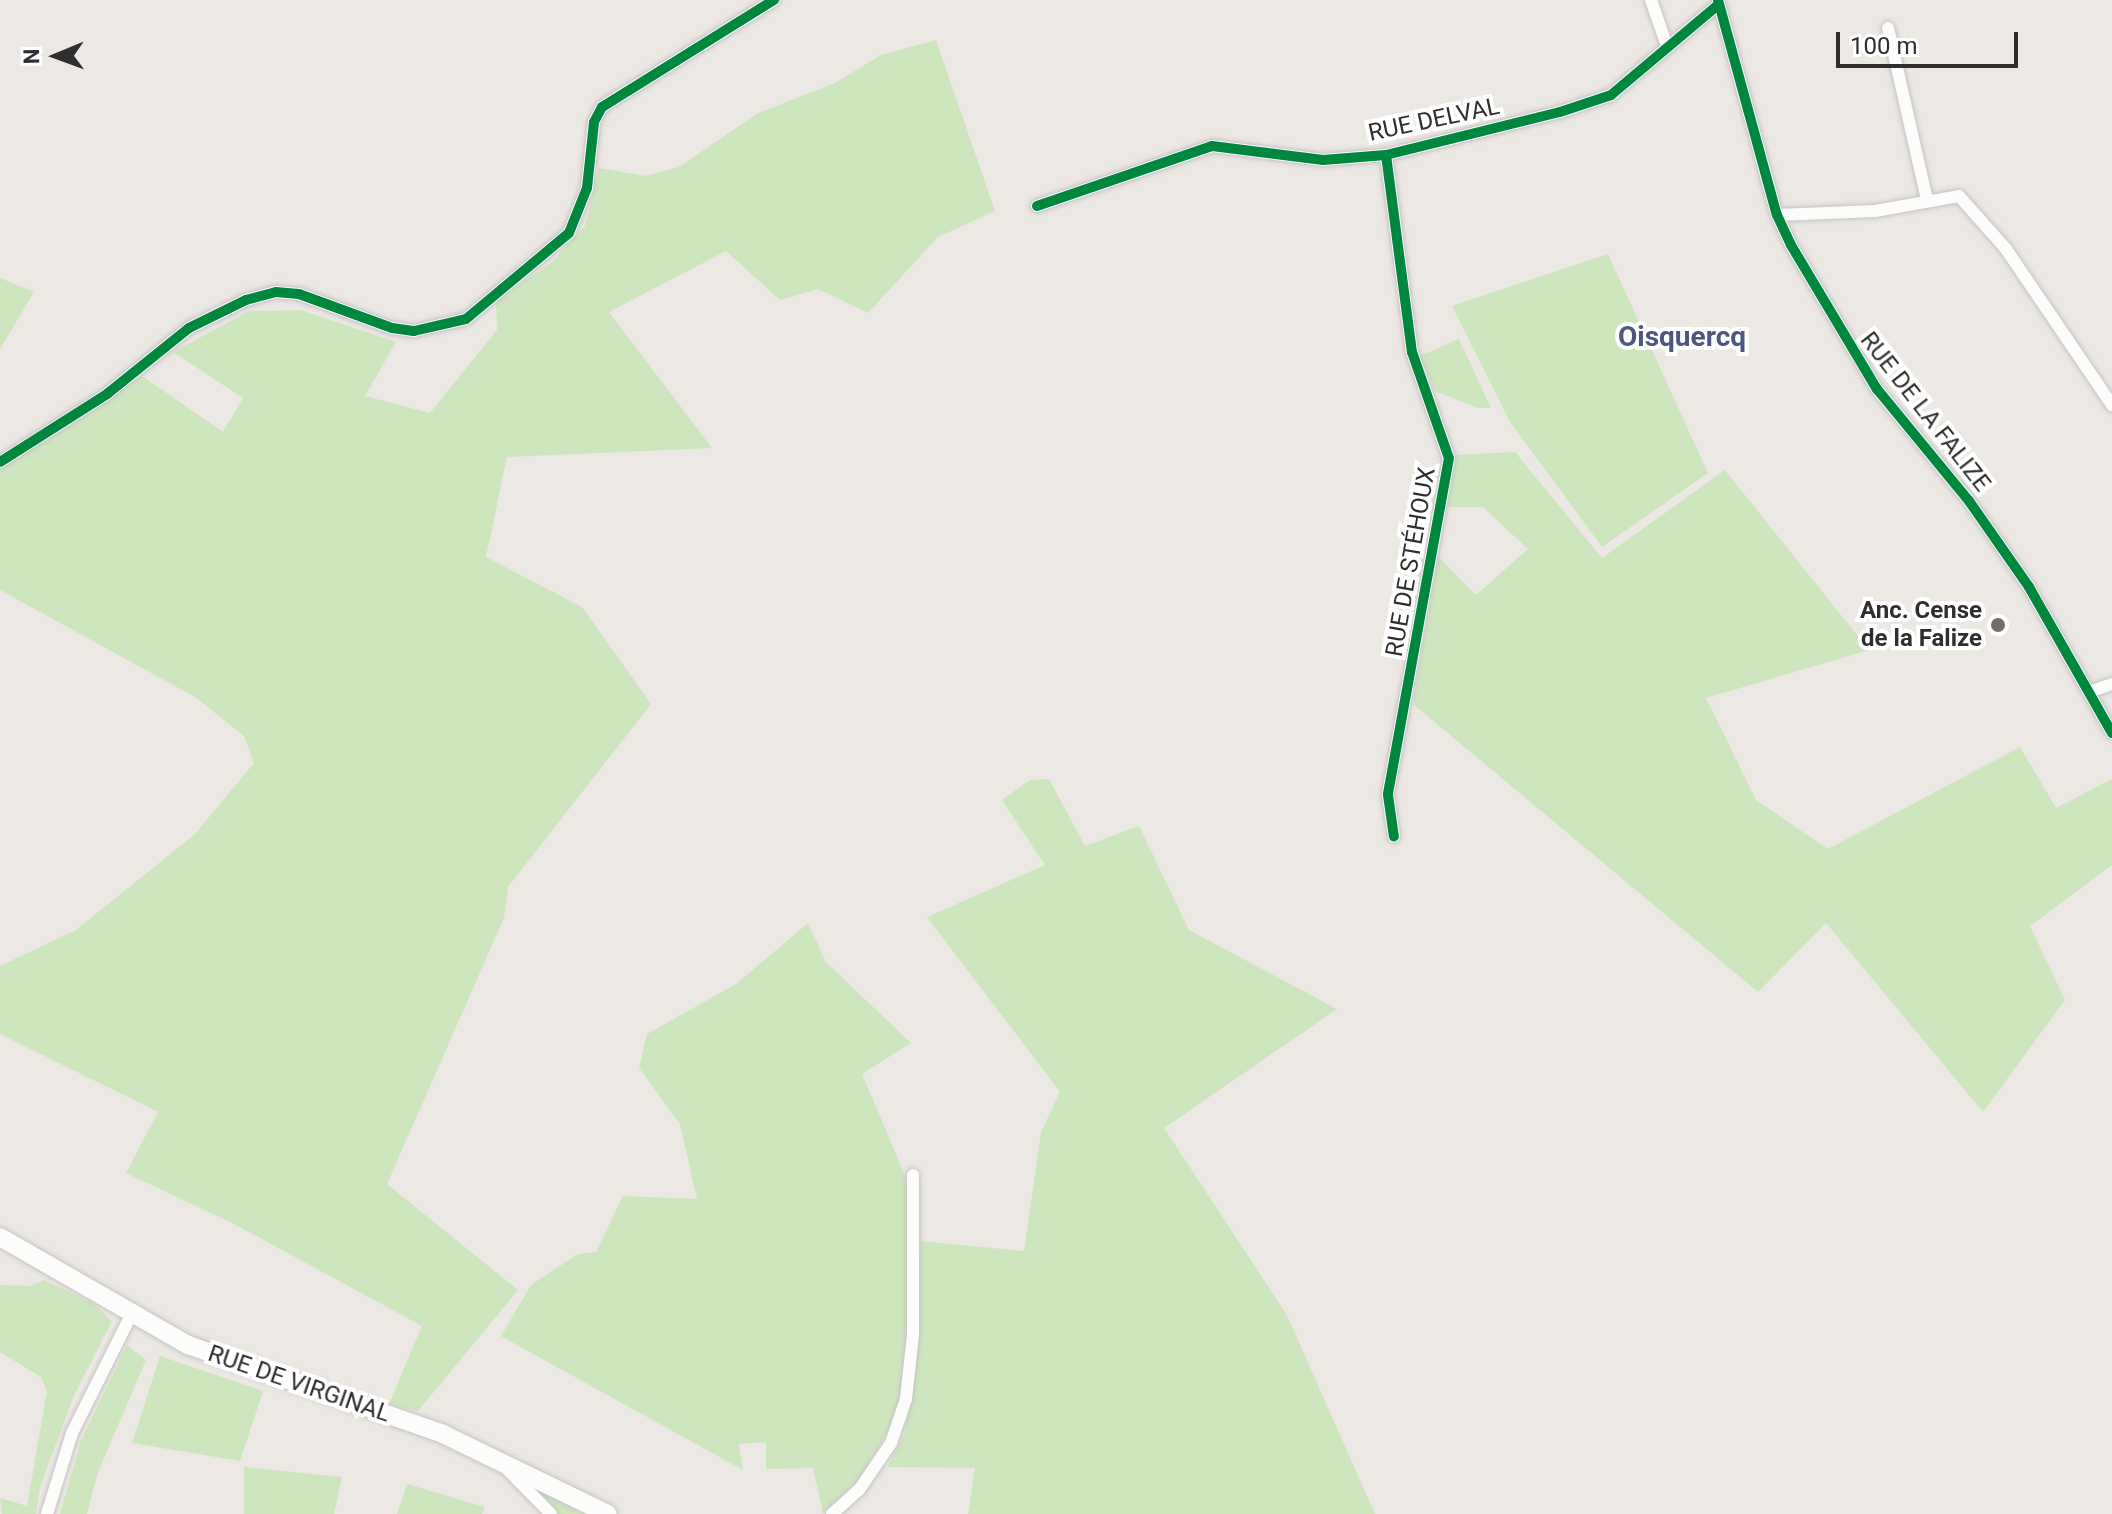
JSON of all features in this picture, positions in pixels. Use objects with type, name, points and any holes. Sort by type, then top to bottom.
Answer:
[{"type":"street","points":[[0,462],[107,394],[189,328],[246,300],[276,292],[299,294],[392,328],[414,331],[466,319],[569,233],[587,188],[594,122],[614,95],[774,0]]},
{"type":"street","points":[[1651,0],[1667,46]]},
{"type":"street","name":"RUE DELVAL","points":[[1037,206],[1212,146],[1323,160],[1386,155],[1611,95],[1718,3]]},
{"type":"street","name":"RUE DE LA FALIZE","points":[[1718,3],[1777,215],[1855,357],[1997,540],[2112,733]]},
{"type":"street","points":[[1888,28],[1927,199]]},
{"type":"street","name":"RUE DE STÉHOUX","points":[[1386,155],[1412,352],[1449,458],[1388,795],[1394,837]]},
{"type":"street","points":[[1777,215],[1875,211],[1954,193],[2006,249],[2112,405]]},
{"type":"street","points":[[2089,692],[2112,684]]},
{"type":"street","points":[[832,1514],[859,1490],[891,1443],[906,1399],[913,1335],[913,1175]]},
{"type":"street","name":"RUE DE VIRGINAL","points":[[0,1237],[131,1315],[223,1359],[443,1434],[608,1514]]},
{"type":"street","points":[[47,1514],[72,1433],[131,1315]]},
{"type":"street","points":[[496,1458],[551,1514]]},
{"type":"green space","points":[[936,40],[995,211],[938,237],[868,313],[818,289],[780,300],[726,251],[609,312],[712,448],[507,457],[486,557],[582,607],[651,704],[508,887],[504,918],[387,1184],[518,1290],[418,1411],[389,1404],[422,1326],[234,1224],[126,1173],[158,1112],[0,1034],[0,966],[76,930],[195,834],[254,763],[244,736],[195,697],[0,590],[0,467],[142,376],[223,432],[243,398],[173,352],[249,311],[301,310],[396,342],[365,396],[430,413],[497,330],[496,301],[552,262],[585,226],[599,168],[646,176],[679,167],[758,113],[835,83],[881,55]]},
{"type":"green space","points":[[1608,254],[1708,473],[1602,547],[1510,422],[1452,306]]},
{"type":"green space","points":[[0,278],[34,292],[0,349]]},
{"type":"green space","points":[[1459,339],[1491,408],[1478,408],[1435,391],[1420,356]]},
{"type":"green space","points":[[1515,452],[1602,558],[1725,470],[1869,650],[1706,698],[1756,800],[1828,849],[2020,747],[2056,808],[2112,779],[2112,865],[2030,926],[2065,1000],[1983,1112],[1826,923],[1758,992],[1413,704],[1438,556],[1476,595],[1528,549],[1483,507],[1447,507],[1455,455]]},
{"type":"green space","points":[[1049,779],[1085,846],[1139,826],[1189,930],[1337,1009],[1164,1128],[1287,1315],[1375,1514],[968,1514],[975,1468],[887,1467],[904,1435],[915,1374],[920,1241],[1024,1251],[1041,1132],[1060,1092],[927,917],[1045,865],[1002,800],[1030,780]]},
{"type":"green space","points":[[808,923],[826,962],[911,1043],[862,1074],[907,1180],[908,1329],[902,1389],[893,1422],[877,1450],[857,1481],[823,1513],[813,1468],[766,1469],[766,1442],[739,1444],[743,1470],[501,1336],[531,1285],[578,1254],[596,1252],[623,1196],[697,1199],[680,1124],[639,1068],[647,1034],[736,984]]},
{"type":"green space","points":[[44,1280],[93,1303],[112,1321],[73,1398],[40,1487],[36,1514],[2,1514],[0,1498],[27,1506],[47,1391],[41,1377],[0,1352],[0,1285],[30,1286]]},
{"type":"green space","points":[[127,1345],[146,1360],[98,1472],[87,1514],[60,1514],[81,1441]]},
{"type":"green space","points":[[160,1356],[263,1391],[240,1461],[132,1443]]},
{"type":"green space","points":[[244,1467],[342,1477],[334,1514],[244,1514]]},
{"type":"green space","points":[[524,1482],[584,1514],[557,1514]]},
{"type":"green space","points":[[407,1484],[485,1507],[482,1514],[397,1514]]},
{"type":"cycle path","points":[[0,462],[107,394],[189,328],[246,300],[276,292],[299,294],[392,328],[414,331],[466,319],[569,233],[587,188],[594,122],[602,107],[774,0]]},
{"type":"cycle path","points":[[1718,0],[1777,215],[1791,245],[1877,389],[1969,501],[2029,587],[2112,733]]},
{"type":"cycle path","points":[[1037,206],[1212,146],[1323,160],[1386,155],[1560,112],[1611,95],[1718,5]]},
{"type":"cycle path","points":[[1386,155],[1412,352],[1449,458],[1388,795],[1394,837]]},
{"type":"place","name":"Anc. Cense de la Falize","points":[[1998,625]]},
{"type":"district","name":"Oisquercq","points":[[1682,337]]}]
